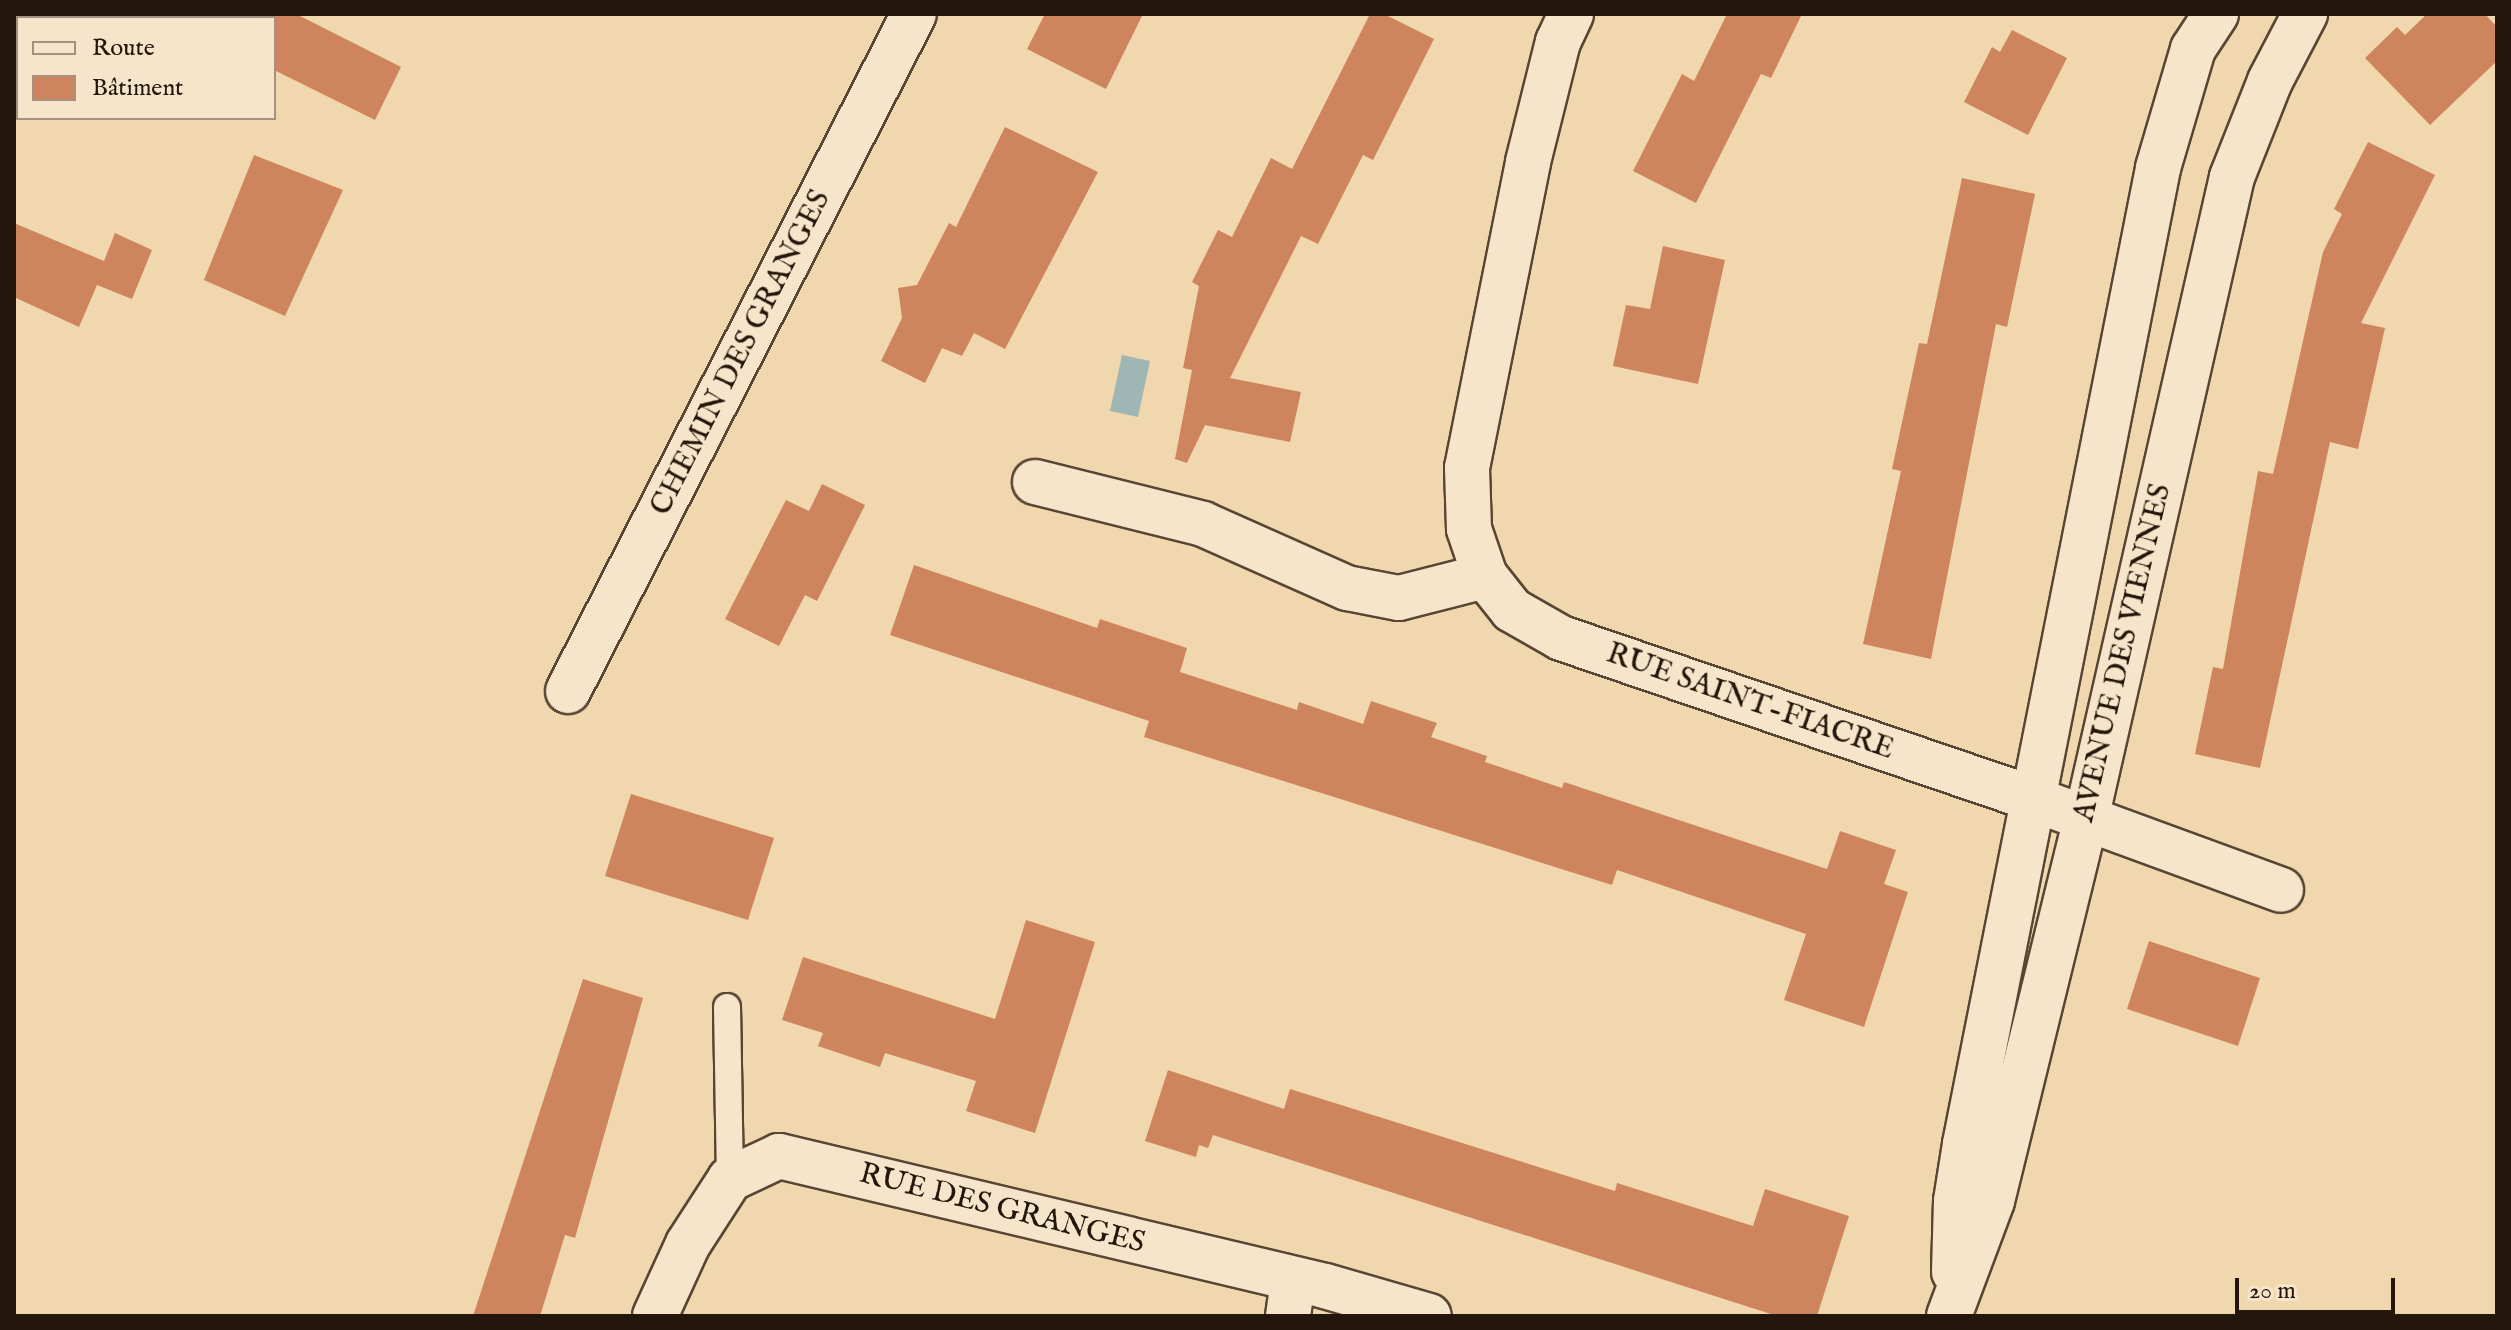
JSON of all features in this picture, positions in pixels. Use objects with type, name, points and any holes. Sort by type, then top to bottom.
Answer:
[{"type":"street","name":"CHEMIN DES GRANGES","points":[[568,691],[914,14]]},
{"type":"street","name":"RUE SAINT-FIACRE","points":[[1571,14],[1558,42],[1528,162],[1467,468],[1469,529],[1485,576],[1512,610],[1561,638],[2033,799],[2281,890]]},
{"type":"street","name":"AVENUE DES VIENNES","points":[[1951,1307],[1958,1187],[2158,168],[2193,49],[2216,14]]},
{"type":"street","name":"AVENUE DES VIENNES","points":[[1951,1307],[1992,1201],[2086,819],[2232,177],[2270,81],[2305,14]]},
{"type":"street","points":[[1035,482],[1203,524],[1347,588],[1399,598],[1485,576]]},
{"type":"street","name":"RUE DES GRANGES","points":[[730,1179],[779,1156],[1290,1298],[1429,1316]]},
{"type":"street","points":[[655,1316],[688,1244],[730,1179]]},
{"type":"lane","points":[[727,1007],[730,1179]]},
{"type":"water","points":[[1122,355],[1150,361],[1138,417],[1110,411]]},
{"type":"building","points":[[296,14],[401,67],[375,120],[276,71],[274,16]]},
{"type":"building","points":[[1045,14],[1143,14],[1106,89],[1027,49]]},
{"type":"building","points":[[1370,14],[1384,14],[1434,39],[1373,160],[1363,155],[1318,244],[1301,236],[1230,378],[1301,392],[1290,442],[1205,425],[1187,463],[1175,459],[1192,370],[1183,368],[1199,286],[1192,282],[1218,230],[1232,237],[1271,158],[1292,169]]},
{"type":"building","points":[[1727,14],[1802,14],[1771,78],[1761,74],[1696,203],[1633,171],[1682,74],[1694,81]]},
{"type":"building","points":[[2427,14],[2485,14],[2497,27],[2497,61],[2430,125],[2365,58],[2397,27],[2405,35]]},
{"type":"building","points":[[2012,30],[2067,58],[2028,135],[1964,102],[1992,47],[2000,52]]},
{"type":"building","points":[[1005,127],[1098,172],[1005,349],[974,333],[962,356],[942,348],[925,383],[881,361],[902,318],[898,288],[917,285],[949,223],[956,227]]},
{"type":"building","points":[[2368,142],[2435,175],[2361,323],[2385,328],[2358,449],[2330,442],[2260,768],[2195,754],[2213,667],[2223,669],[2258,471],[2273,474],[2323,252],[2342,214],[2334,209]]},
{"type":"building","points":[[254,155],[343,190],[285,316],[204,280]]},
{"type":"building","points":[[1962,178],[2035,194],[2007,327],[1996,324],[1931,659],[1863,644],[1901,471],[1892,469],[1919,343],[1927,344]]},
{"type":"building","points":[[14,223],[104,261],[115,233],[152,250],[132,299],[97,285],[79,327],[14,297]]},
{"type":"building","points":[[1663,246],[1725,260],[1698,384],[1613,366],[1626,305],[1650,309]]},
{"type":"building","points":[[822,484],[865,505],[817,601],[805,595],[779,646],[725,619],[786,500],[809,511]]},
{"type":"building","points":[[914,565],[1097,628],[1100,619],[1187,648],[1180,672],[1297,710],[1299,702],[1363,724],[1371,701],[1437,723],[1431,737],[1487,756],[1485,762],[1562,788],[1564,782],[1827,869],[1840,831],[1896,850],[1884,884],[1908,892],[1864,1027],[1784,1000],[1806,934],[1617,870],[1612,885],[1144,737],[1149,721],[890,635]]},
{"type":"building","points":[[631,794],[774,838],[748,920],[605,876]]},
{"type":"building","points":[[1026,920],[1095,942],[1035,1133],[966,1111],[976,1081],[885,1053],[880,1067],[818,1046],[823,1033],[782,1020],[803,957],[995,1019]]},
{"type":"building","points":[[2149,941],[2260,978],[2238,1046],[2127,1009]]},
{"type":"building","points":[[583,979],[643,998],[575,1238],[565,1235],[540,1316],[473,1316]]},
{"type":"building","points":[[1168,1070],[1284,1109],[1290,1089],[1615,1191],[1617,1183],[1753,1226],[1765,1189],[1849,1216],[1817,1316],[1777,1316],[1213,1135],[1208,1148],[1199,1145],[1196,1157],[1145,1141]]}]
